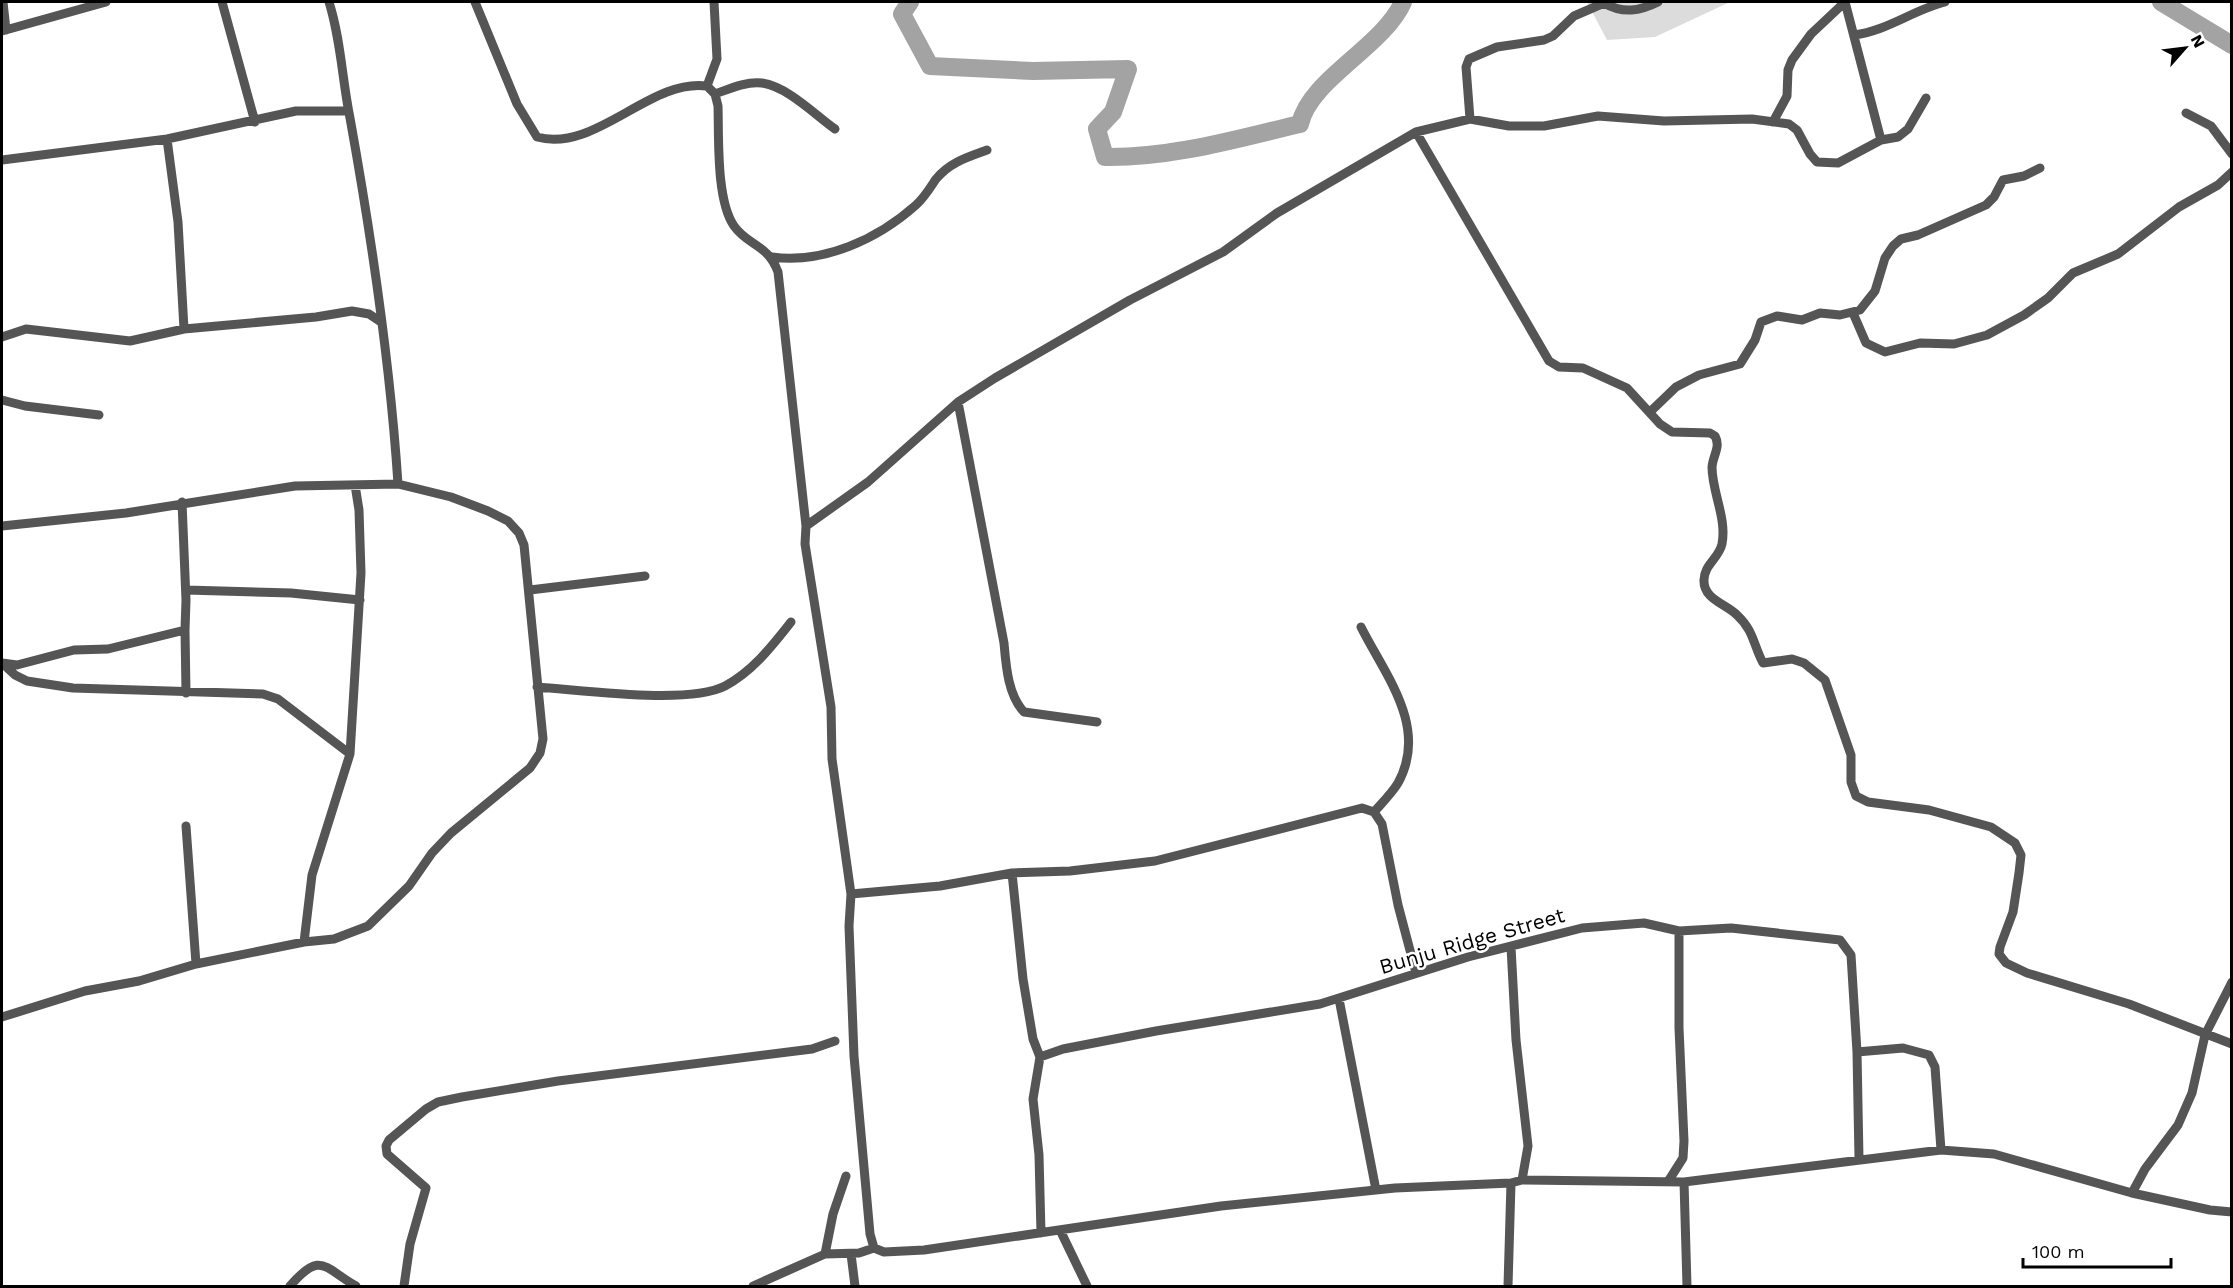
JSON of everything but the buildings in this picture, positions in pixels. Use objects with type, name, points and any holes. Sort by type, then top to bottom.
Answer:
[{"type":"street","points":[[3,2],[4,31],[106,2]]},
{"type":"street","points":[[222,2],[255,122]]},
{"type":"street","points":[[329,2],[338,29],[348,111],[373,240],[381,322],[388,359],[399,484]]},
{"type":"street","points":[[475,2],[516,104],[537,137],[551,141],[578,134],[681,86],[707,86],[715,94],[722,178],[729,218],[736,229],[772,257],[778,272],[806,526],[805,544],[831,707],[832,759],[850,894],[854,1056],[870,1234],[874,1248]]},
{"type":"street","points":[[707,86],[717,59],[714,2]]},
{"type":"street","points":[[1470,119],[1467,67],[1469,59],[1497,47],[1544,40],[1553,36],[1574,16],[1604,3],[1621,11],[1635,10],[1659,2]]},
{"type":"street","points":[[1773,122],[1787,96],[1788,70],[1792,60],[1811,34],[1845,2],[1881,140]]},
{"type":"street","points":[[1854,35],[1872,33],[1926,7],[1945,2]]},
{"type":"street","points":[[715,94],[737,86],[760,83],[771,86],[788,94],[835,129]]},
{"type":"street","points":[[806,526],[868,482],[958,402],[1096,319],[1223,252],[1277,213],[1416,132],[1470,119],[1509,126],[1544,126],[1607,116],[1664,121],[1752,119],[1789,124],[1797,130],[1817,162],[1838,163],[1881,140],[1898,137],[1908,129],[1926,98]]},
{"type":"street","points":[[2,160],[167,139],[255,122],[296,111],[348,111]]},
{"type":"street","points":[[2186,113],[2211,126],[2232,154]]},
{"type":"street","points":[[1416,132],[1549,361],[1559,367],[1583,368],[1627,388],[1639,404],[1651,411],[1660,424],[1672,432],[1710,433],[1715,436],[1718,446],[1712,466],[1723,530],[1722,546],[1705,573],[1706,589],[1711,597],[1727,606],[1748,626],[1755,638],[1763,663],[1792,659],[1804,663],[1826,680],[1851,755],[1851,782],[1856,796],[1868,802],[1929,810],[1991,827],[2015,843],[2021,855],[2019,873],[2013,912],[2000,947],[2000,954],[2006,963],[2027,973],[2129,1004],[2232,1044]]},
{"type":"street","points":[[167,139],[178,222],[184,329]]},
{"type":"street","points":[[772,257],[789,259],[825,254],[878,233],[919,203],[947,167],[987,150]]},
{"type":"street","points":[[1651,411],[1676,387],[1699,375],[1740,364],[1755,340],[1761,322],[1777,316],[1802,320],[1820,313],[1853,313],[1867,303],[1875,291],[1885,258],[1901,239],[1986,205],[1994,197],[2003,180],[2024,176],[2040,168]]},
{"type":"street","points":[[1853,313],[1866,343],[1885,352],[1920,343],[1954,344],[1987,335],[2032,309],[2073,273],[2118,254],[2180,207],[2218,185],[2232,172]]},
{"type":"street","points":[[2,337],[26,329],[130,341],[184,329],[316,317],[352,311],[369,314],[381,322]]},
{"type":"street","points":[[2,400],[26,406],[99,415]]},
{"type":"street","points":[[958,402],[1013,695],[1024,712],[1097,722]]},
{"type":"street","points":[[2,526],[126,513],[182,502],[295,486],[399,484],[451,497],[508,522],[519,533],[525,545],[543,739],[540,753],[530,768],[451,833],[432,853],[409,886],[368,926],[334,939],[304,942],[196,964],[139,981],[85,992],[2,1017]]},
{"type":"street","points":[[304,942],[315,864],[350,754],[360,600],[361,537],[354,485]]},
{"type":"street","points":[[182,502],[186,590],[184,630],[186,693]]},
{"type":"street","points":[[530,590],[645,576]]},
{"type":"street","points":[[186,590],[291,593],[360,600]]},
{"type":"street","points":[[537,687],[663,695],[702,694],[724,686],[748,671],[791,622]]},
{"type":"street","points":[[1361,627],[1401,701],[1406,715],[1408,739],[1407,753],[1397,784],[1374,812]]},
{"type":"street","points":[[2,663],[17,665],[74,650],[108,648],[184,630]]},
{"type":"street","points":[[2,663],[15,675],[27,681],[73,688],[270,695],[350,754]]},
{"type":"street","points":[[850,894],[940,886],[1012,873],[1070,871],[1155,861],[1362,808],[1374,812],[1382,824],[1398,905],[1416,973]]},
{"type":"street","points":[[186,826],[196,964]]},
{"type":"street","points":[[1012,873],[1023,979],[1033,1039],[1040,1057],[1033,1099],[1039,1155],[1041,1233]]},
{"type":"street","name":"Bunju Ridge Street","points":[[1040,1057],[1063,1049],[1156,1031],[1280,1012],[1339,999],[1416,973],[1582,928],[1644,923],[1679,931],[1731,928],[1840,939],[1851,955],[1857,1052],[1859,1159]]},
{"type":"street","points":[[1669,1180],[1683,1158],[1684,1141],[1679,1028],[1679,931]]},
{"type":"street","points":[[1511,947],[1516,1030],[1528,1146],[1522,1180]]},
{"type":"street","points":[[2132,1193],[2145,1169],[2178,1125],[2192,1093],[2205,1035],[2232,982]]},
{"type":"street","points":[[1339,999],[1376,1190]]},
{"type":"street","points":[[404,1287],[410,1244],[426,1188],[387,1154],[386,1146],[389,1140],[414,1118],[438,1102],[558,1082],[812,1049],[835,1041]]},
{"type":"street","points":[[1857,1052],[1903,1048],[1929,1055],[1935,1067],[1941,1150]]},
{"type":"street","points":[[753,1287],[825,1254],[851,1254],[874,1248],[884,1252],[924,1250],[1221,1206],[1376,1190],[1511,1183],[1522,1180],[1669,1180],[1684,1182],[1941,1150],[1994,1154],[2132,1193],[2210,1210],[2232,1212]]},
{"type":"street","points":[[825,1254],[833,1214],[846,1176]]},
{"type":"street","points":[[1684,1182],[1687,1287]]},
{"type":"street","points":[[1508,1287],[1511,1183]]},
{"type":"street","points":[[1060,1230],[1087,1287]]},
{"type":"street","points":[[851,1254],[855,1287]]},
{"type":"street","points":[[290,1287],[312,1266],[321,1265],[336,1271],[353,1286]]},
{"type":"shaded area","points":[[1587,2],[1730,2],[1655,37],[1607,40]]},
{"type":"waterway","points":[[910,2],[902,14],[930,66],[1033,71],[1128,69],[1113,112],[1097,129],[1105,157],[1179,151],[1300,124],[1306,108],[1318,92],[1380,34],[1403,2]]},
{"type":"waterway","points":[[2161,2],[2232,45]]}]
